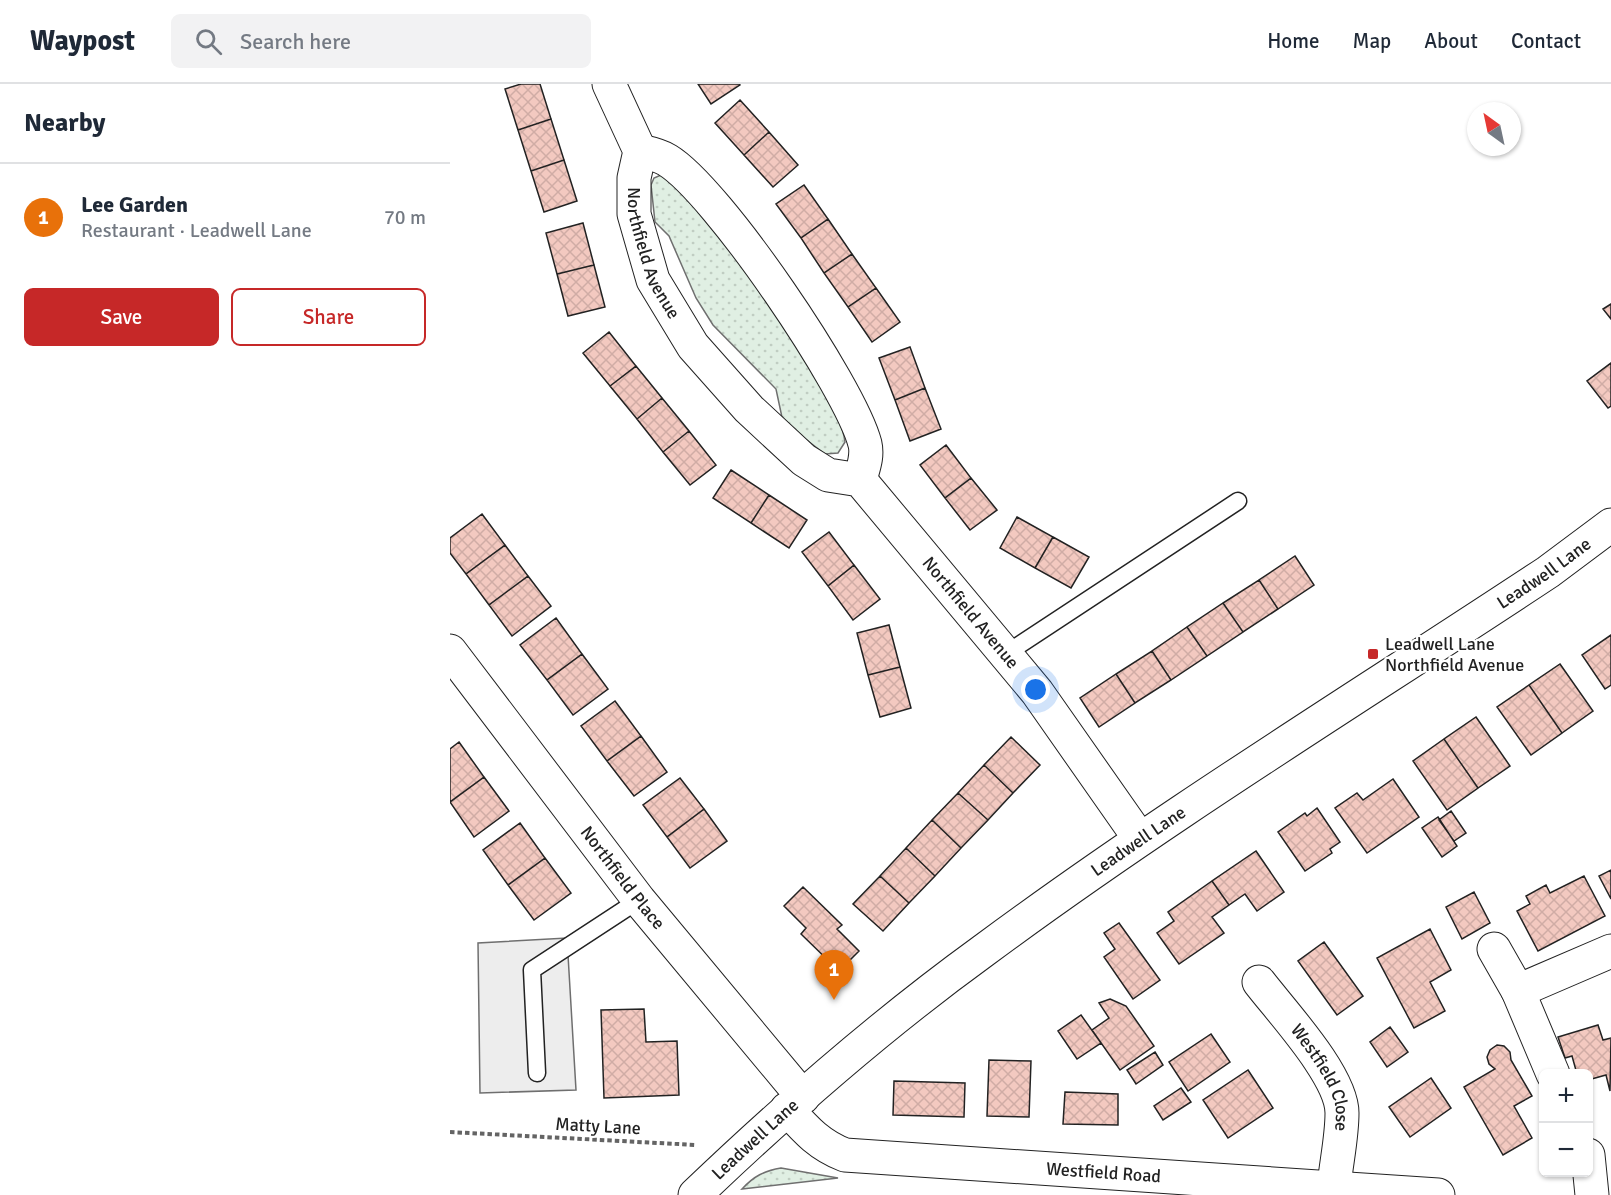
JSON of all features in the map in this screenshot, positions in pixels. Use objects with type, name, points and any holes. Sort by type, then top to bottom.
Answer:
[{"type":"street","points":[[609,84],[640,151],[666,159],[695,185],[735,233],[782,298],[849,406],[865,444],[866,458],[860,480]]},
{"type":"street","name":"Northfield Avenue","points":[[640,151],[633,178],[634,214],[653,280],[693,346],[749,408],[804,460],[828,475],[860,480],[1006,653],[1140,839]]},
{"type":"street","name":"Leadwell Lane","points":[[695,1195],[795,1103],[892,1020],[982,951],[1140,839],[1548,572],[1611,525]]},
{"type":"street","name":"Northfield Place","points":[[450,651],[795,1103]]},
{"type":"street","points":[[1494,949],[1518,991],[1550,1069]]},
{"type":"street","points":[[1518,991],[1611,951]]},
{"type":"street","name":"Westfield Close","points":[[1259,982],[1315,1054],[1332,1080],[1342,1111],[1334,1187]]},
{"type":"street","name":"Westfield Road","points":[[795,1103],[817,1142],[845,1155],[1438,1195]]},
{"type":"street","points":[[1590,1177],[1592,1195]]},
{"type":"lane","points":[[1006,653],[1239,501]]},
{"type":"lane","points":[[537,1073],[532,970],[639,900]]},
{"type":"path","name":"Matty Lane","points":[[450,1132],[745,1148]]},
{"type":"green space","points":[[665,175],[728,247],[783,325],[837,417],[845,442],[838,453],[825,454],[783,422],[776,389],[713,325],[696,298],[669,236],[655,222],[651,185],[654,178]]},
{"type":"green space","points":[[781,1168],[838,1178],[742,1189],[760,1175]]},
{"type":"shaded area","points":[[567,938],[576,1090],[480,1093],[478,943]]},
{"type":"building","points":[[521,84],[540,84],[551,119],[518,130],[505,89]]},
{"type":"building","points":[[698,84],[739,84],[740,85],[711,104]]},
{"type":"building","points":[[740,100],[769,132],[744,155],[715,123]]},
{"type":"building","points":[[551,119],[564,160],[531,171],[518,130]]},
{"type":"building","points":[[769,132],[798,165],[773,187],[744,155]]},
{"type":"building","points":[[564,160],[577,201],[544,212],[531,171]]},
{"type":"building","points":[[804,185],[828,219],[801,238],[776,204]]},
{"type":"building","points":[[828,219],[852,254],[824,273],[801,238]]},
{"type":"building","points":[[583,223],[594,265],[557,274],[546,233]]},
{"type":"building","points":[[852,254],[876,288],[848,307],[824,273]]},
{"type":"building","points":[[594,265],[605,307],[568,316],[557,274]]},
{"type":"building","points":[[876,288],[900,322],[872,342],[848,307]]},
{"type":"building","points":[[1611,304],[1611,319],[1603,309]]},
{"type":"building","points":[[609,332],[636,366],[610,386],[583,353]]},
{"type":"building","points":[[910,347],[925,388],[895,400],[879,358]]},
{"type":"building","points":[[1611,363],[1611,406],[1608,408],[1587,381]]},
{"type":"building","points":[[636,366],[662,398],[637,419],[610,386]]},
{"type":"building","points":[[925,388],[941,429],[910,441],[895,400]]},
{"type":"building","points":[[662,398],[689,431],[663,452],[637,419]]},
{"type":"building","points":[[689,431],[716,465],[690,485],[663,452]]},
{"type":"building","points":[[946,445],[971,478],[945,498],[920,465]]},
{"type":"building","points":[[731,470],[769,495],[751,523],[713,498]]},
{"type":"building","points":[[971,478],[997,510],[970,530],[945,498]]},
{"type":"building","points":[[769,495],[807,520],[789,548],[751,523]]},
{"type":"building","points":[[482,514],[505,545],[466,574],[450,553],[450,538]]},
{"type":"building","points":[[1017,517],[1053,537],[1035,568],[1000,548]]},
{"type":"building","points":[[829,532],[854,565],[828,586],[802,552]]},
{"type":"building","points":[[1053,537],[1089,557],[1071,588],[1035,568]]},
{"type":"building","points":[[505,545],[528,576],[489,605],[466,574]]},
{"type":"building","points":[[1295,556],[1314,585],[1278,609],[1259,580]]},
{"type":"building","points":[[854,565],[880,599],[853,620],[828,586]]},
{"type":"building","points":[[528,576],[551,606],[512,636],[489,605]]},
{"type":"building","points":[[1259,580],[1278,609],[1243,632],[1223,603]]},
{"type":"building","points":[[1223,603],[1243,632],[1207,656],[1187,627]]},
{"type":"building","points":[[556,618],[582,654],[547,680],[520,645]]},
{"type":"building","points":[[889,625],[900,667],[868,675],[857,633]]},
{"type":"building","points":[[1187,627],[1207,656],[1171,680],[1152,651]]},
{"type":"building","points":[[1611,635],[1611,685],[1605,689],[1582,655]]},
{"type":"building","points":[[1152,651],[1171,680],[1135,703],[1116,674]]},
{"type":"building","points":[[582,654],[608,689],[573,715],[547,680]]},
{"type":"building","points":[[1560,664],[1593,711],[1562,733],[1529,685]]},
{"type":"building","points":[[900,667],[911,708],[880,717],[868,675]]},
{"type":"building","points":[[1116,674],[1135,703],[1099,727],[1080,698]]},
{"type":"building","points":[[1529,685],[1562,733],[1531,755],[1497,707]]},
{"type":"building","points":[[615,701],[641,736],[607,761],[581,726]]},
{"type":"building","points":[[1476,717],[1510,766],[1478,788],[1444,739]]},
{"type":"building","points":[[641,736],[667,772],[634,796],[607,761]]},
{"type":"building","points":[[1011,737],[1040,765],[1013,793],[984,765]]},
{"type":"building","points":[[1444,739],[1478,788],[1447,810],[1413,761]]},
{"type":"building","points":[[459,742],[484,777],[450,802],[450,749]]},
{"type":"building","points":[[984,765],[1013,793],[988,820],[958,793]]},
{"type":"building","points":[[484,777],[509,811],[474,837],[450,802]]},
{"type":"building","points":[[680,778],[704,809],[667,837],[643,805]]},
{"type":"building","points":[[1393,779],[1419,817],[1367,853],[1335,808],[1357,793],[1363,800]]},
{"type":"building","points":[[958,793],[988,820],[961,848],[932,820]]},
{"type":"building","points":[[1317,808],[1340,842],[1330,849],[1332,853],[1305,871],[1278,832],[1305,813],[1307,816]]},
{"type":"building","points":[[704,809],[727,841],[690,868],[667,837]]},
{"type":"building","points":[[1451,811],[1466,833],[1454,841],[1439,820]]},
{"type":"building","points":[[1438,817],[1457,846],[1442,857],[1422,828]]},
{"type":"building","points":[[932,820],[961,848],[935,876],[906,848]]},
{"type":"building","points":[[520,823],[545,858],[508,885],[483,850]]},
{"type":"building","points":[[906,848],[935,876],[909,903],[880,876]]},
{"type":"building","points":[[1256,851],[1284,892],[1257,911],[1245,894],[1229,905],[1212,881]]},
{"type":"building","points":[[545,858],[571,893],[534,920],[508,885]]},
{"type":"building","points":[[1611,870],[1611,899],[1599,876]]},
{"type":"building","points":[[880,876],[909,903],[883,931],[853,904]]},
{"type":"building","points":[[1584,876],[1605,916],[1538,951],[1517,911],[1530,904],[1526,896],[1546,885],[1550,893]]},
{"type":"building","points":[[1212,881],[1229,905],[1212,917],[1224,933],[1179,964],[1157,933],[1174,921],[1168,912]]},
{"type":"building","points":[[803,887],[842,925],[837,929],[859,951],[839,971],[801,934],[806,928],[784,906]]},
{"type":"building","points":[[1474,892],[1490,923],[1462,939],[1446,907]]},
{"type":"building","points":[[1119,923],[1160,980],[1133,999],[1104,957],[1115,949],[1104,933]]},
{"type":"building","points":[[1430,929],[1451,970],[1430,982],[1445,1011],[1414,1028],[1377,958]]},
{"type":"building","points":[[1324,942],[1363,996],[1337,1015],[1298,961]]},
{"type":"building","points":[[1110,999],[1126,1006],[1154,1046],[1120,1070],[1092,1030],[1109,1018],[1099,1003]]},
{"type":"building","points":[[644,1009],[646,1042],[677,1041],[679,1095],[604,1098],[601,1010]]},
{"type":"building","points":[[1081,1015],[1101,1043],[1077,1059],[1058,1031]]},
{"type":"building","points":[[1598,1025],[1603,1040],[1611,1038],[1610,1091],[1606,1075],[1593,1079],[1593,1069],[1576,1069],[1572,1056],[1565,1058],[1558,1037]]},
{"type":"building","points":[[1390,1027],[1408,1052],[1387,1067],[1370,1042]]},
{"type":"building","points":[[1211,1034],[1230,1062],[1188,1091],[1169,1062]]},
{"type":"building","points":[[1497,1045],[1504,1046],[1510,1052],[1511,1060],[1532,1096],[1514,1106],[1532,1138],[1503,1155],[1464,1087],[1495,1069],[1489,1064],[1487,1057],[1490,1050]]},
{"type":"building","points":[[1155,1052],[1163,1065],[1136,1084],[1127,1070]]},
{"type":"building","points":[[989,1060],[1031,1061],[1029,1117],[987,1116]]},
{"type":"building","points":[[1248,1070],[1273,1108],[1228,1138],[1203,1100]]},
{"type":"building","points":[[1431,1078],[1451,1108],[1410,1137],[1389,1107]]},
{"type":"building","points":[[894,1081],[965,1083],[964,1117],[893,1115]]},
{"type":"building","points":[[1181,1088],[1191,1102],[1163,1120],[1154,1106]]},
{"type":"building","points":[[1065,1092],[1118,1094],[1118,1125],[1063,1124]]},
{"type":"place","name":"Leadwell Lane Northfield Avenue","points":[[1373,654]]},
{"type":"place","name":"Lee Garden","points":[[834,1000]]}]
